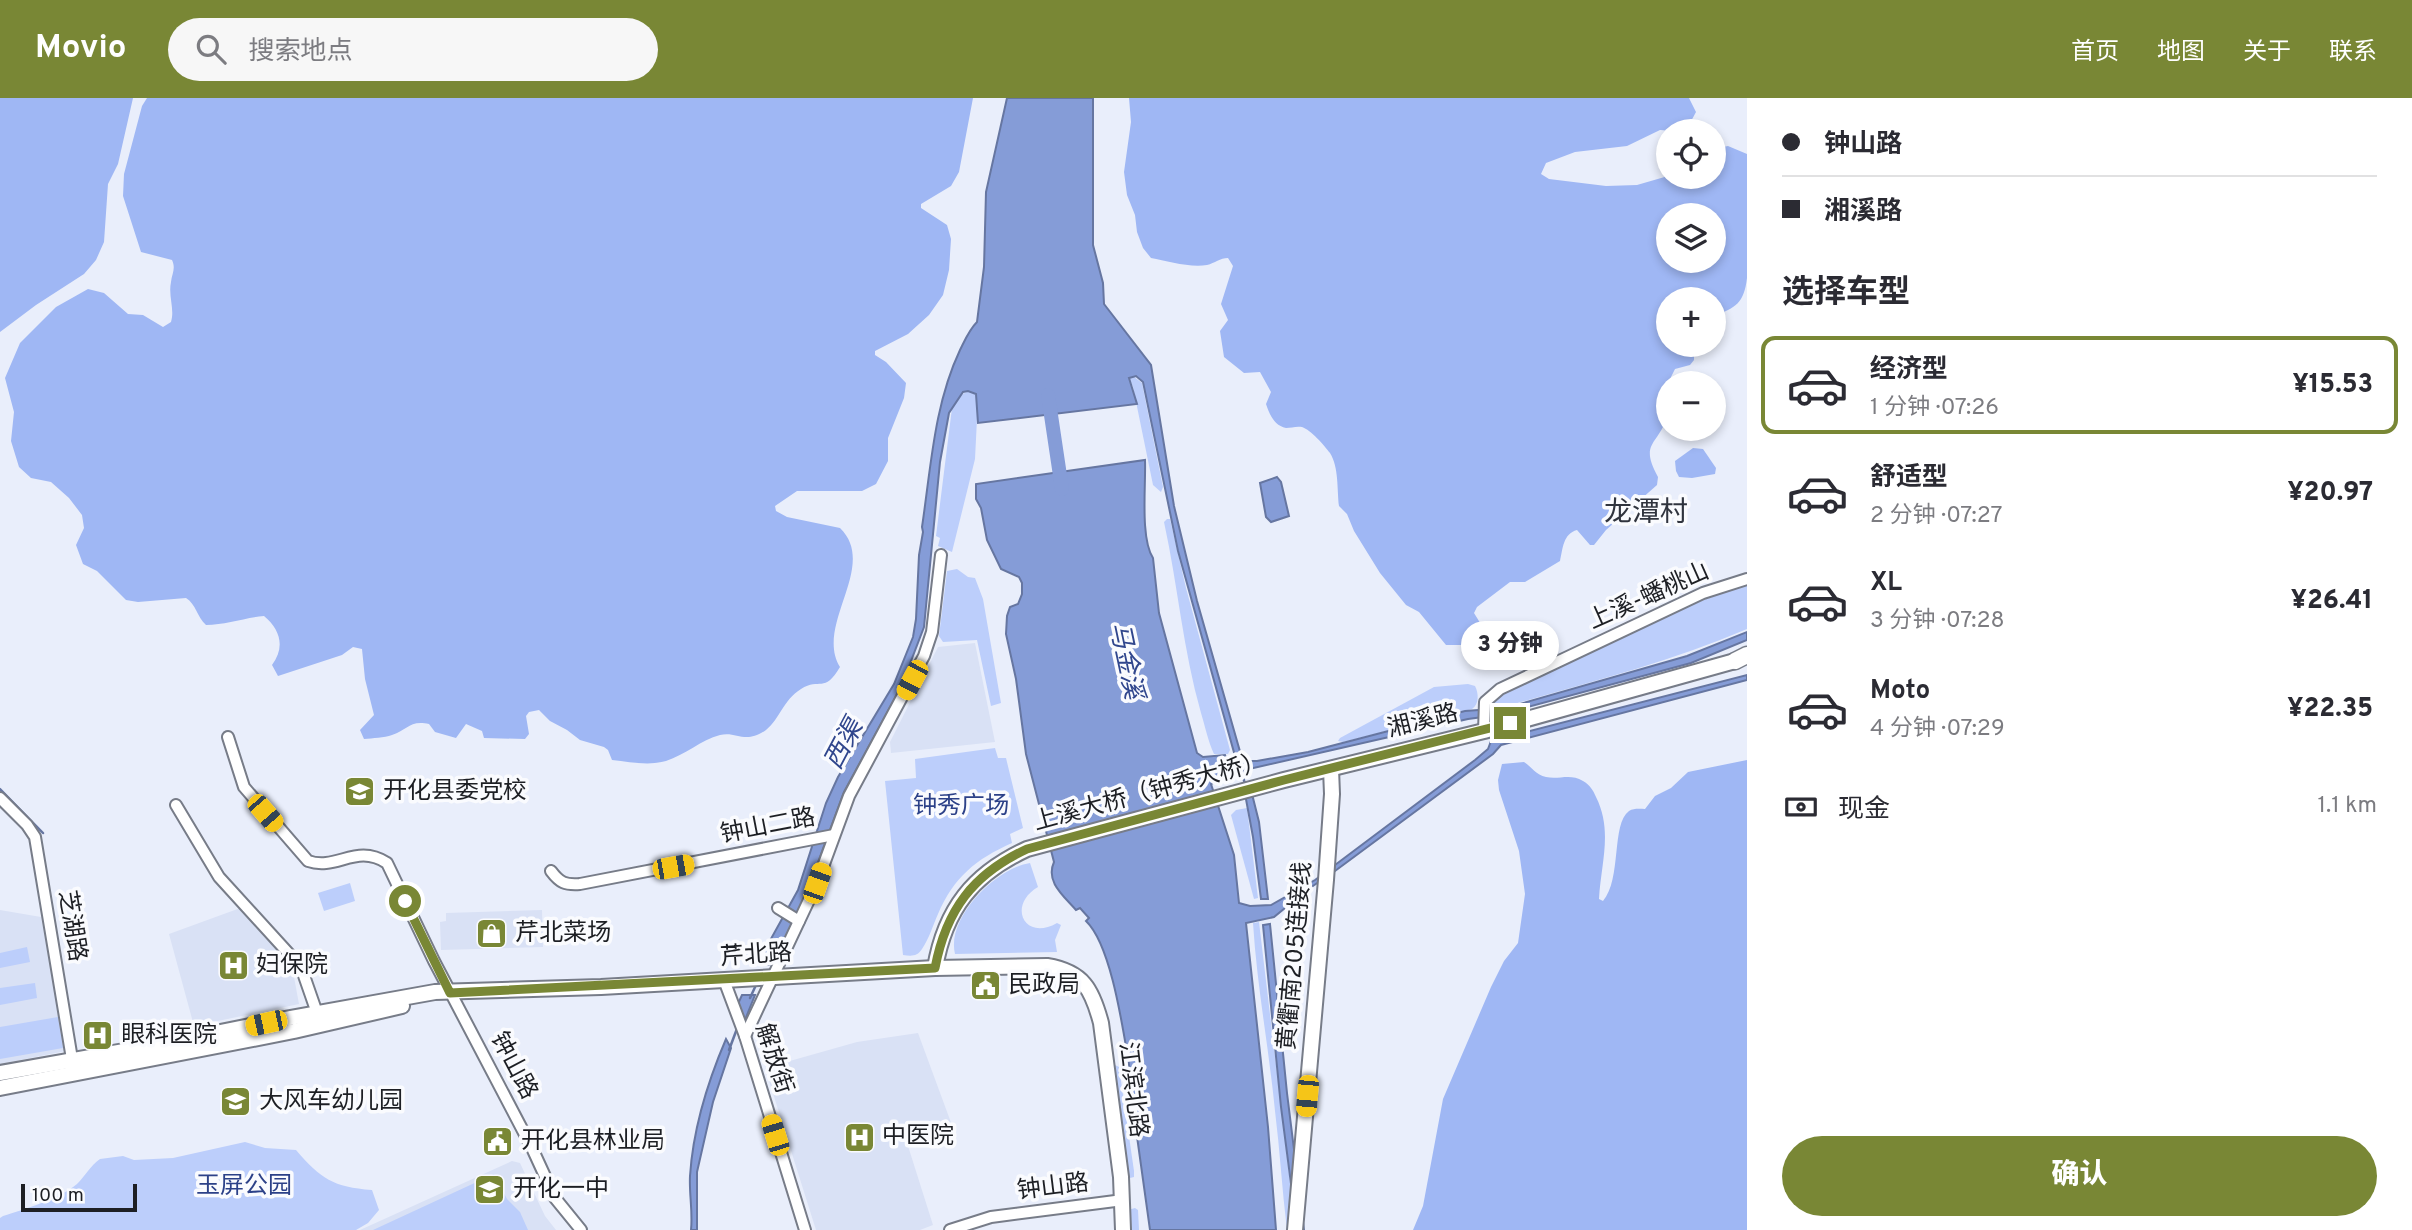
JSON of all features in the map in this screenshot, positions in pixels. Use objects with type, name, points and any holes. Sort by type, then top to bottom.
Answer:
[{"type":"main road","name":"湘溪路","points":[[1284,780],[1484,730],[1743,658]]},
{"type":"main road","name":"黄衢南205连接线","points":[[1295,1230],[1326,880],[1332,794],[1331,769]]},
{"type":"main road","name":"上溪大桥（钟秀大桥）","points":[[935,968],[943,933],[960,901],[974,884],[993,869],[1027,849],[1284,780]]},
{"type":"main road","name":"芹北路","points":[[292,1024],[317,1013],[421,993],[724,981],[935,968],[1028,965],[1065,969]]},
{"type":"main road","name":"江滨北路","points":[[1065,969],[1087,986],[1096,1003],[1101,1023],[1123,1200],[1123,1230]]},
{"type":"main road","name":"芹北路","points":[[0,1088],[74,1067],[435,999],[450,993]]},
{"type":"main road","name":"芹北路","points":[[0,1073],[74,1067]]},
{"type":"street","points":[[745,1036],[817,883],[849,796],[924,656],[932,632],[941,555]]},
{"type":"street","name":"上溪-蟠桃山","points":[[1484,730],[1485,702],[1500,689],[1703,593],[1747,579]]},
{"type":"street","name":"钟山路","points":[[228,737],[244,787],[251,798],[308,861],[327,863],[359,854],[376,856],[387,863],[555,1198],[581,1230]]},
{"type":"street","name":"芝湖路","points":[[0,797],[35,837],[74,1067]]},
{"type":"street","points":[[176,805],[219,877],[301,967],[317,1013]]},
{"type":"street","name":"钟山二路","points":[[551,871],[559,882],[568,885],[580,884],[834,835]]},
{"type":"street","points":[[778,908],[799,921]]},
{"type":"street","name":"解放街","points":[[724,981],[745,1036],[805,1230]]},
{"type":"street","name":"钟山路","points":[[950,1230],[991,1217],[1123,1200]]},
{"type":"shaded area","points":[[0,98],[133,98],[118,164],[108,184],[104,242],[96,260],[84,274],[0,332]]},
{"type":"shaded area","points":[[147,98],[973,98],[959,172],[951,186],[921,204],[921,208],[947,225],[951,239],[949,270],[943,295],[929,315],[908,334],[875,351],[875,355],[886,362],[906,383],[904,398],[888,438],[888,461],[876,484],[862,491],[797,491],[775,506],[776,511],[787,517],[840,528],[850,543],[853,560],[835,633],[834,651],[840,667],[835,675],[826,683],[807,686],[795,693],[771,726],[759,734],[752,737],[720,735],[673,758],[653,763],[612,760],[604,747],[580,740],[550,721],[539,710],[529,712],[526,716],[529,734],[525,739],[484,738],[482,731],[466,724],[456,738],[435,732],[429,724],[422,723],[413,724],[389,736],[364,739],[360,730],[374,715],[365,679],[362,649],[353,647],[342,655],[278,676],[272,665],[279,652],[279,639],[274,627],[264,616],[206,625],[186,598],[138,602],[126,600],[97,571],[83,564],[76,545],[84,528],[82,515],[69,498],[51,482],[31,478],[19,467],[11,441],[14,412],[5,378],[20,343],[56,307],[88,289],[104,293],[128,314],[143,315],[163,327],[171,322],[170,287],[174,269],[172,260],[141,252],[123,196],[124,174],[142,106]]},
{"type":"shaded area","points":[[1129,98],[1689,98],[1696,112],[1692,119],[1656,119],[1656,132],[1627,146],[1575,152],[1546,163],[1541,174],[1549,179],[1606,186],[1637,185],[1656,179],[1656,189],[1726,189],[1726,146],[1747,154],[1747,278],[1741,299],[1726,311],[1726,287],[1656,287],[1656,357],[1694,357],[1690,365],[1674,371],[1656,371],[1656,438],[1650,450],[1650,457],[1658,477],[1657,485],[1606,530],[1594,545],[1590,545],[1577,530],[1572,532],[1564,542],[1560,561],[1525,582],[1510,582],[1477,607],[1474,613],[1482,626],[1481,633],[1462,645],[1446,645],[1419,612],[1406,605],[1380,573],[1354,531],[1347,514],[1339,506],[1336,472],[1330,453],[1306,429],[1278,425],[1266,404],[1271,392],[1260,372],[1244,373],[1224,357],[1220,331],[1228,320],[1221,304],[1233,266],[1228,258],[1200,266],[1151,258],[1143,248],[1137,232],[1124,172],[1131,122]]},
{"type":"shaded area","points":[[1693,448],[1703,449],[1716,468],[1715,474],[1679,477],[1675,461]]},
{"type":"shaded area","points":[[975,643],[995,742],[891,753],[890,742],[938,647]]},
{"type":"shaded area","points":[[1747,760],[1747,1230],[1413,1230],[1423,1206],[1443,1099],[1491,987],[1504,961],[1518,943],[1525,894],[1519,851],[1499,790],[1498,780],[1502,764],[1524,762],[1543,776],[1574,777],[1591,788],[1604,822],[1605,847],[1599,899],[1603,901],[1613,879],[1620,827],[1629,811],[1645,809],[1655,796],[1671,788],[1688,772]]},
{"type":"shaded area","name":"妇保院","points":[[243,907],[285,955],[294,977],[299,1004],[194,1026],[169,934]]},
{"type":"shaded area","points":[[0,910],[41,917],[66,1051],[0,1064]]},
{"type":"shaded area","name":"芹北菜场","points":[[542,910],[543,947],[441,950],[440,922],[446,921],[446,913]]},
{"type":"shaded area","name":"中医院","points":[[918,1033],[953,1128],[908,1146],[933,1225],[920,1230],[816,1230],[765,1068],[857,1042]]},
{"type":"shaded area","name":"开化一中","points":[[512,1161],[520,1163],[545,1216],[556,1230],[360,1230]]},
{"type":"green space","points":[[1133,376],[1142,383],[1163,487],[1161,492],[1153,485],[1129,378]]},
{"type":"green space","points":[[968,391],[976,394],[978,399],[975,459],[952,552],[938,546],[940,538],[936,536],[952,408],[958,397]]},
{"type":"green space","points":[[1170,519],[1230,750],[1228,754],[1214,754],[1195,689],[1164,522]]},
{"type":"green space","points":[[957,569],[968,577],[975,578],[983,599],[1001,703],[991,706],[977,640],[943,642],[939,636],[947,571]]},
{"type":"green space","points":[[1747,585],[1747,629],[1628,671],[1507,706],[1493,706],[1494,700],[1503,694],[1623,634],[1685,607]]},
{"type":"green space","points":[[1468,684],[1475,686],[1477,692],[1477,702],[1472,709],[1343,742],[1338,741],[1434,687]]},
{"type":"green space","name":"钟秀广场","points":[[995,748],[998,758],[1006,758],[1023,828],[1010,834],[1012,843],[987,856],[959,879],[944,901],[920,952],[911,956],[903,955],[885,781],[916,778],[915,759]]},
{"type":"green space","points":[[1247,808],[1258,898],[1254,899],[1231,815],[1236,810]]},
{"type":"green space","name":"钟秀广场","points":[[1030,863],[1038,887],[1023,903],[1024,919],[1028,925],[1036,928],[1057,923],[1061,925],[1055,940],[1057,952],[955,954],[954,940],[958,925],[976,897],[1003,874]]},
{"type":"green space","points":[[350,883],[355,901],[324,911],[318,893]]},
{"type":"green space","points":[[1259,922],[1293,1208],[1292,1230],[1287,1230],[1257,971],[1253,923]]},
{"type":"green space","points":[[27,947],[30,962],[0,968],[0,953]]},
{"type":"green space","points":[[35,983],[37,998],[0,1005],[0,988]]},
{"type":"green space","points":[[58,1017],[63,1048],[0,1059],[0,1027]]},
{"type":"green space","points":[[1115,1065],[1119,1067],[1134,1171],[1134,1177],[1126,1179],[1110,1068]]},
{"type":"green space","name":"玉屏公园","points":[[245,1142],[265,1148],[296,1150],[329,1180],[347,1187],[372,1190],[379,1210],[368,1223],[356,1230],[0,1230],[0,1218],[42,1203],[70,1189],[100,1159],[123,1156],[134,1160],[173,1158]]},
{"type":"green space","name":"开化一中","points":[[494,1174],[507,1199],[520,1212],[528,1230],[373,1230]]},
{"type":"green space","points":[[1128,1210],[1138,1210],[1139,1230],[1130,1230]]},
{"type":"water","points":[[1007,98],[1093,98],[1093,245],[1103,283],[1104,304],[1151,365],[1174,506],[1197,601],[1241,755],[1235,756],[1178,551],[1143,382],[1136,376],[1129,378],[1137,404],[978,423],[976,394],[963,392],[949,413],[940,462],[924,627],[901,687],[844,792],[803,903],[772,965],[757,964],[798,890],[826,803],[838,777],[894,684],[913,637],[922,527],[939,414],[951,371],[965,339],[977,322],[984,267],[986,192]]},
{"type":"water","points":[[1145,460],[1146,538],[1153,558],[1159,613],[1197,753],[1203,757],[1225,755],[1227,761],[1257,761],[1308,752],[1465,711],[1506,708],[1687,656],[1747,632],[1747,640],[1691,663],[1498,715],[1468,719],[1236,772],[1211,784],[1234,855],[1239,903],[1250,906],[1271,905],[1315,880],[1475,760],[1488,749],[1491,741],[1747,675],[1747,680],[1501,745],[1493,754],[1274,917],[1246,923],[1276,1230],[1150,1230],[1129,1079],[1131,1076],[1110,971],[1095,934],[1086,921],[1089,918],[1080,908],[1076,910],[1054,882],[1054,862],[1026,754],[1016,679],[1006,634],[1007,616],[1010,607],[1018,604],[1022,583],[1019,577],[1001,569],[987,540],[981,508],[976,499],[976,484]]},
{"type":"water","points":[[1277,477],[1281,482],[1289,516],[1271,522],[1266,517],[1260,483]]},
{"type":"water","points":[[1249,782],[1259,822],[1268,899],[1261,899],[1243,783]]},
{"type":"water","points":[[1270,924],[1304,1230],[1297,1230],[1281,1107],[1263,925]]},
{"type":"water","points":[[742,995],[755,995],[745,1020],[737,1006]]},
{"type":"water","points":[[726,1039],[731,1048],[713,1102],[697,1172],[697,1230],[691,1230],[690,1176],[694,1141],[707,1088]]},
{"type":"waterway","name":"马金溪","points":[[1048,395],[1062,489]]},
{"type":"waterway","points":[[1242,771],[1245,785]]},
{"type":"waterway","points":[[0,789],[43,833]]},
{"type":"waterway","name":"西渠","points":[[750,998],[756,985]]},
{"type":"waterway","name":"西渠","points":[[729,1050],[738,1026]]},
{"type":"place","name":"开化县委党校","points":[[360,792]]},
{"type":"place","name":"芹北菜场","points":[[492,934]]},
{"type":"place","name":"妇保院","points":[[233,966]]},
{"type":"place","name":"民政局","points":[[985,986]]},
{"type":"place","name":"眼科医院","points":[[98,1036]]},
{"type":"place","name":"大风车幼儿园","points":[[236,1102]]},
{"type":"place","name":"中医院","points":[[859,1137]]},
{"type":"place","name":"开化县林业局","points":[[498,1142]]},
{"type":"place","name":"开化一中","points":[[490,1190]]},
{"type":"district","name":"龙潭村","points":[[1646,514]]},
{"type":"route","points":[[405,901],[450,993],[724,981],[935,968],[943,933],[960,901],[974,884],[993,869],[1027,849],[1510,723]]}]
